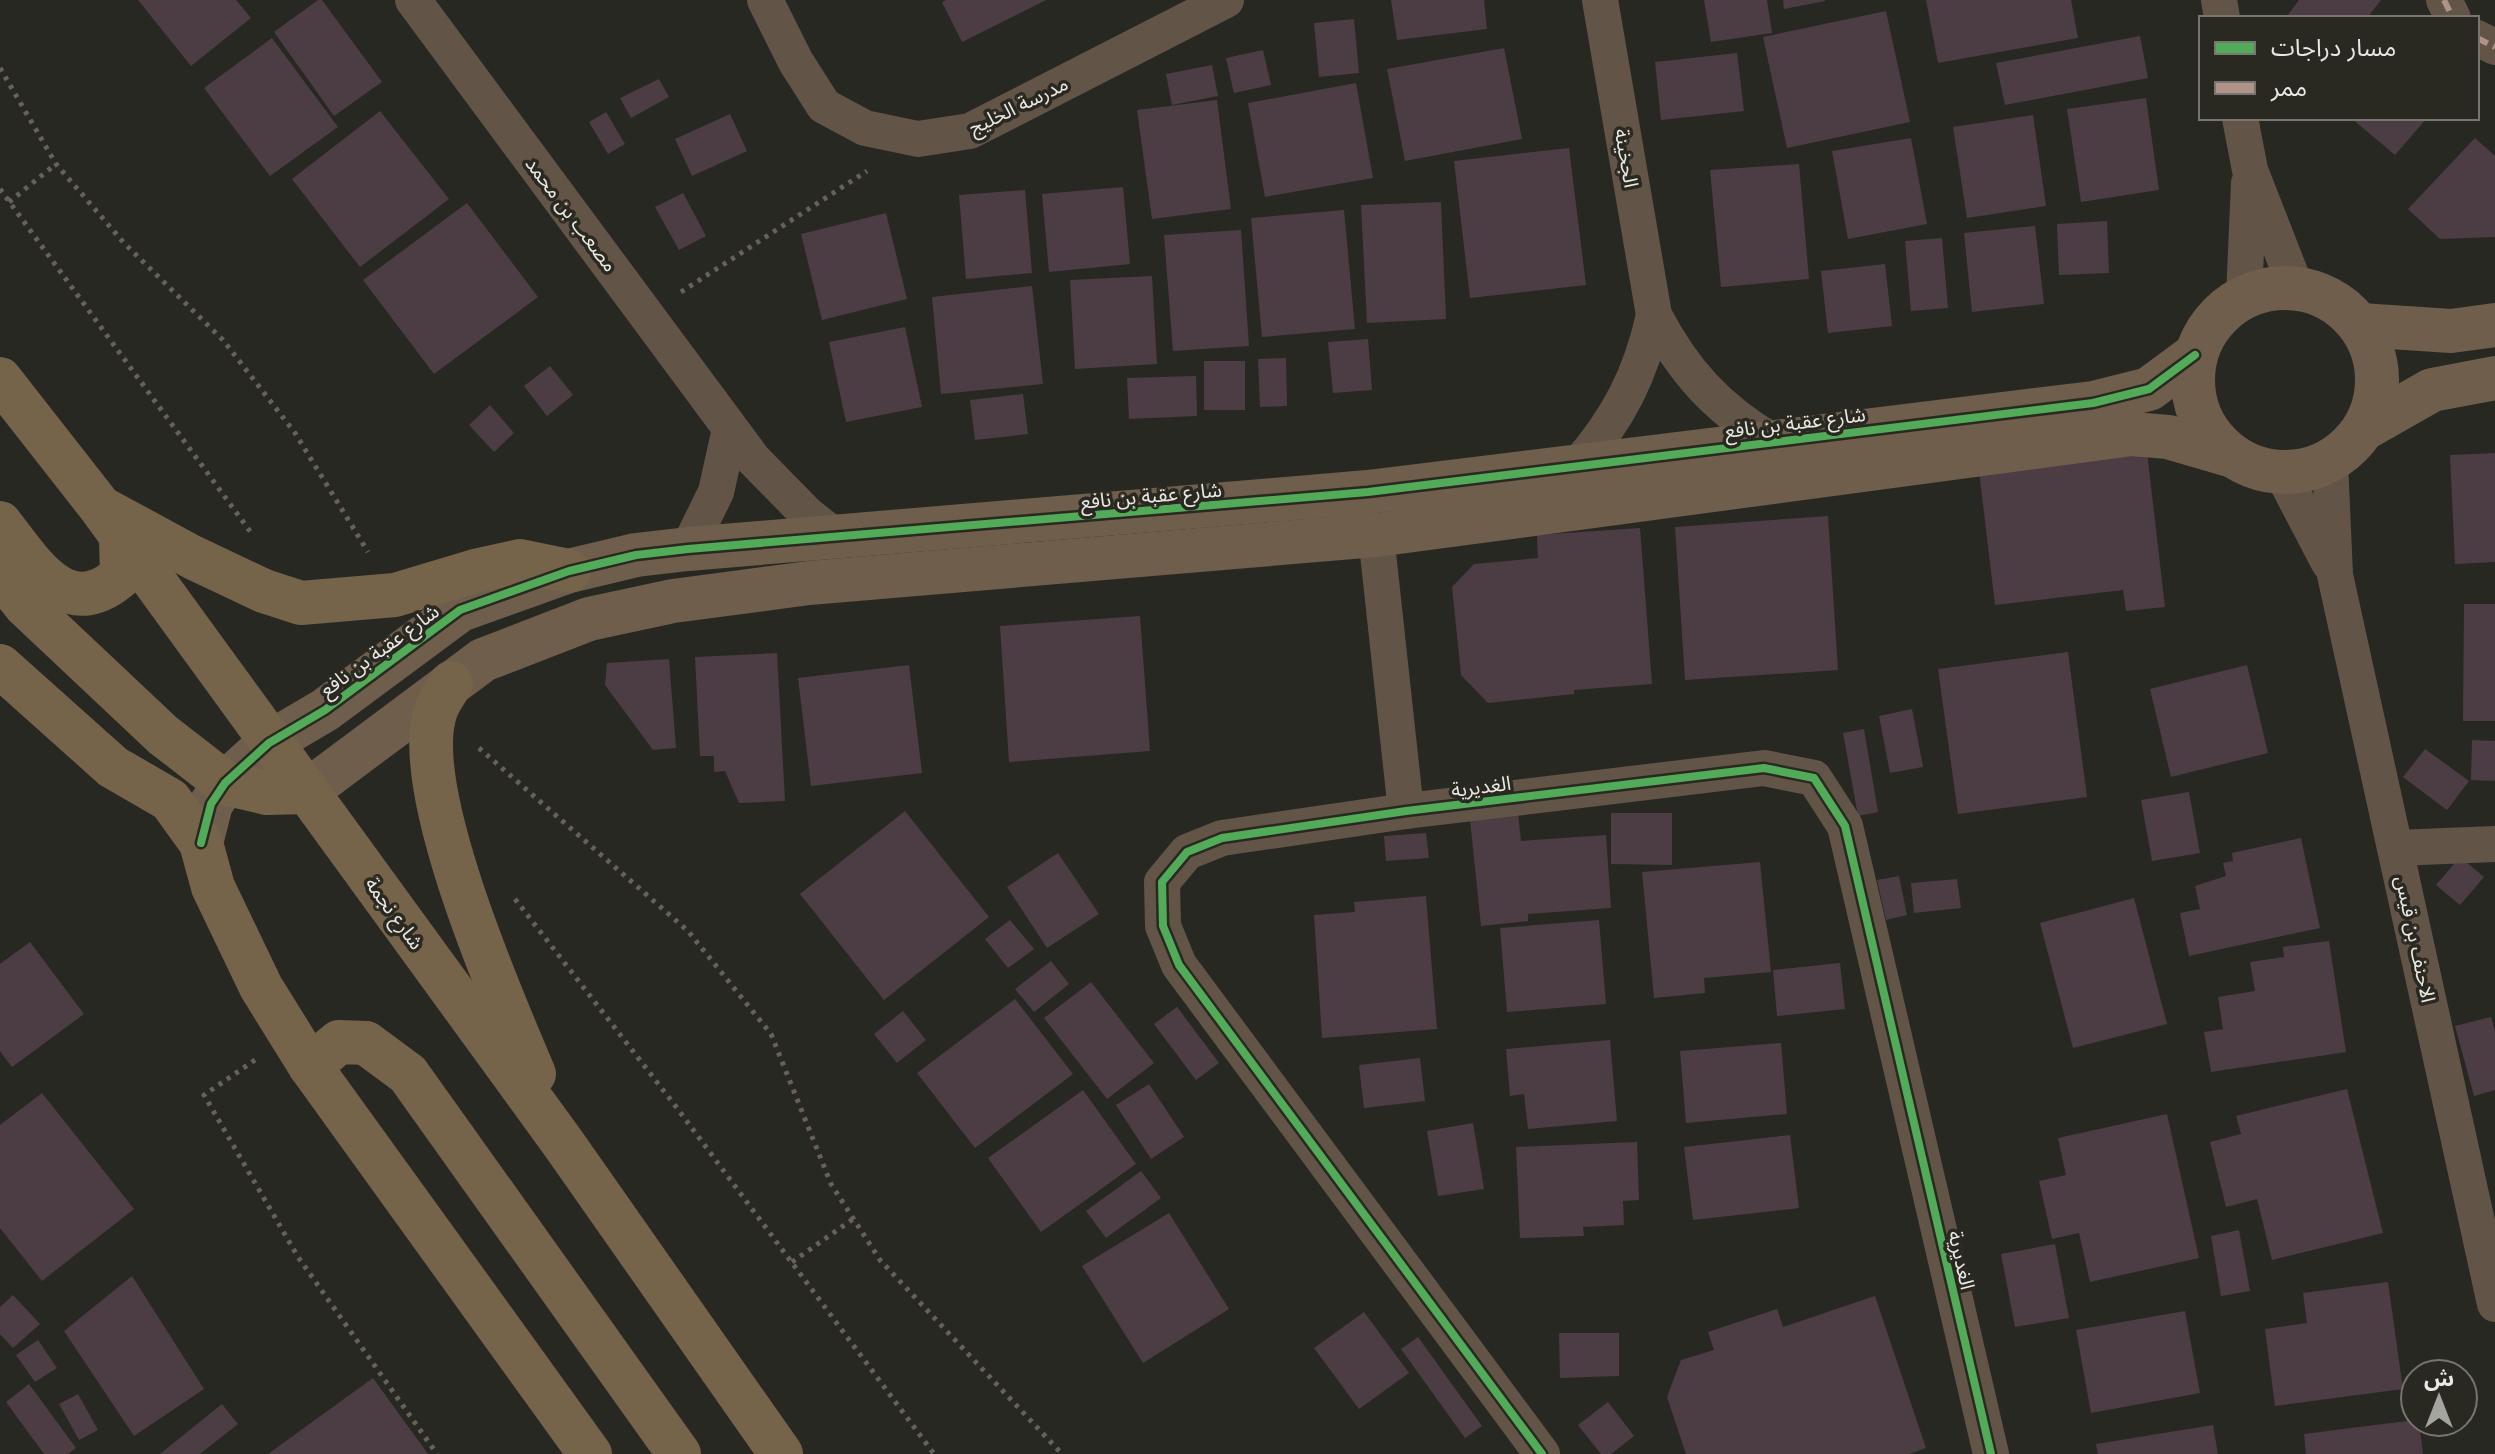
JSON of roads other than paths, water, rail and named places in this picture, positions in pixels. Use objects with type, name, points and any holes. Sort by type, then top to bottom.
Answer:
[{"type":"main road","name":"شارع نجمة","points":[[0,379],[111,524],[563,1143],[781,1454]]},
{"type":"main road","points":[[0,523],[44,580],[67,592],[97,592],[122,575],[111,524]]},
{"type":"main road","points":[[111,524],[301,603],[395,595],[520,561],[569,571]]},
{"type":"main road","points":[[0,573],[25,605],[140,714],[225,783],[267,793],[306,792]]},
{"type":"main road","points":[[0,666],[113,767],[170,800],[201,843],[213,887],[261,987],[301,1051],[590,1454]]},
{"type":"main road","points":[[443,697],[432,779],[440,815],[495,983],[563,1143]]},
{"type":"main road","points":[[301,1051],[339,1042],[366,1043],[408,1074],[679,1454]]},
{"type":"street","name":"مصعب بن محمد","points":[[413,0],[730,429],[779,488],[837,538]]},
{"type":"street","name":"مدرسة الخليج","points":[[765,0],[824,106],[865,128],[918,139],[970,131],[1181,10],[1226,0]]},
{"type":"street","name":"الجخينة","points":[[1600,0],[1654,315],[1674,354],[1701,388],[1733,418],[1770,440]]},
{"type":"street","points":[[2240,120],[2250,170],[2296,288]]},
{"type":"street","points":[[2244,297],[2250,170]]},
{"type":"street","points":[[306,792],[443,697],[483,660],[540,635],[589,619],[673,601],[809,583],[1376,535],[2132,434],[2168,437],[2230,455],[2255,468],[2282,473],[2330,462],[2349,448],[2365,428],[2377,394],[2376,358],[2360,325],[2343,306],[2321,294],[2296,288],[2244,297],[2213,321],[2195,355],[2192,392],[2204,428],[2230,455]]},
{"type":"street","name":"الجخينة","points":[[1578,465],[1606,433],[1628,397],[1645,357],[1654,315]]},
{"type":"street","points":[[2360,325],[2451,331],[2495,325]]},
{"type":"street","name":"شارع عقبة بن نافع","points":[[201,843],[204,818],[225,783],[269,743],[325,710],[460,610],[569,571],[636,555],[688,549],[1368,492],[1770,440],[2093,403],[2149,389],[2195,355]]},
{"type":"street","points":[[2365,428],[2432,390],[2495,378]]},
{"type":"street","points":[[688,549],[716,492],[730,429]]},
{"type":"street","name":"الاحنف بن قيس","points":[[2330,462],[2335,575],[2495,1304]]},
{"type":"street","name":"الاحنف بن قيس","points":[[2282,473],[2335,575]]},
{"type":"street","points":[[1376,535],[1406,811]]},
{"type":"street","name":"الغديرية","points":[[1542,1454],[1179,965],[1163,926],[1162,882],[1187,852],[1222,838],[1406,811],[1764,768],[1814,778],[1845,826],[1991,1454]]},
{"type":"street","points":[[2396,848],[2495,844]]}]
